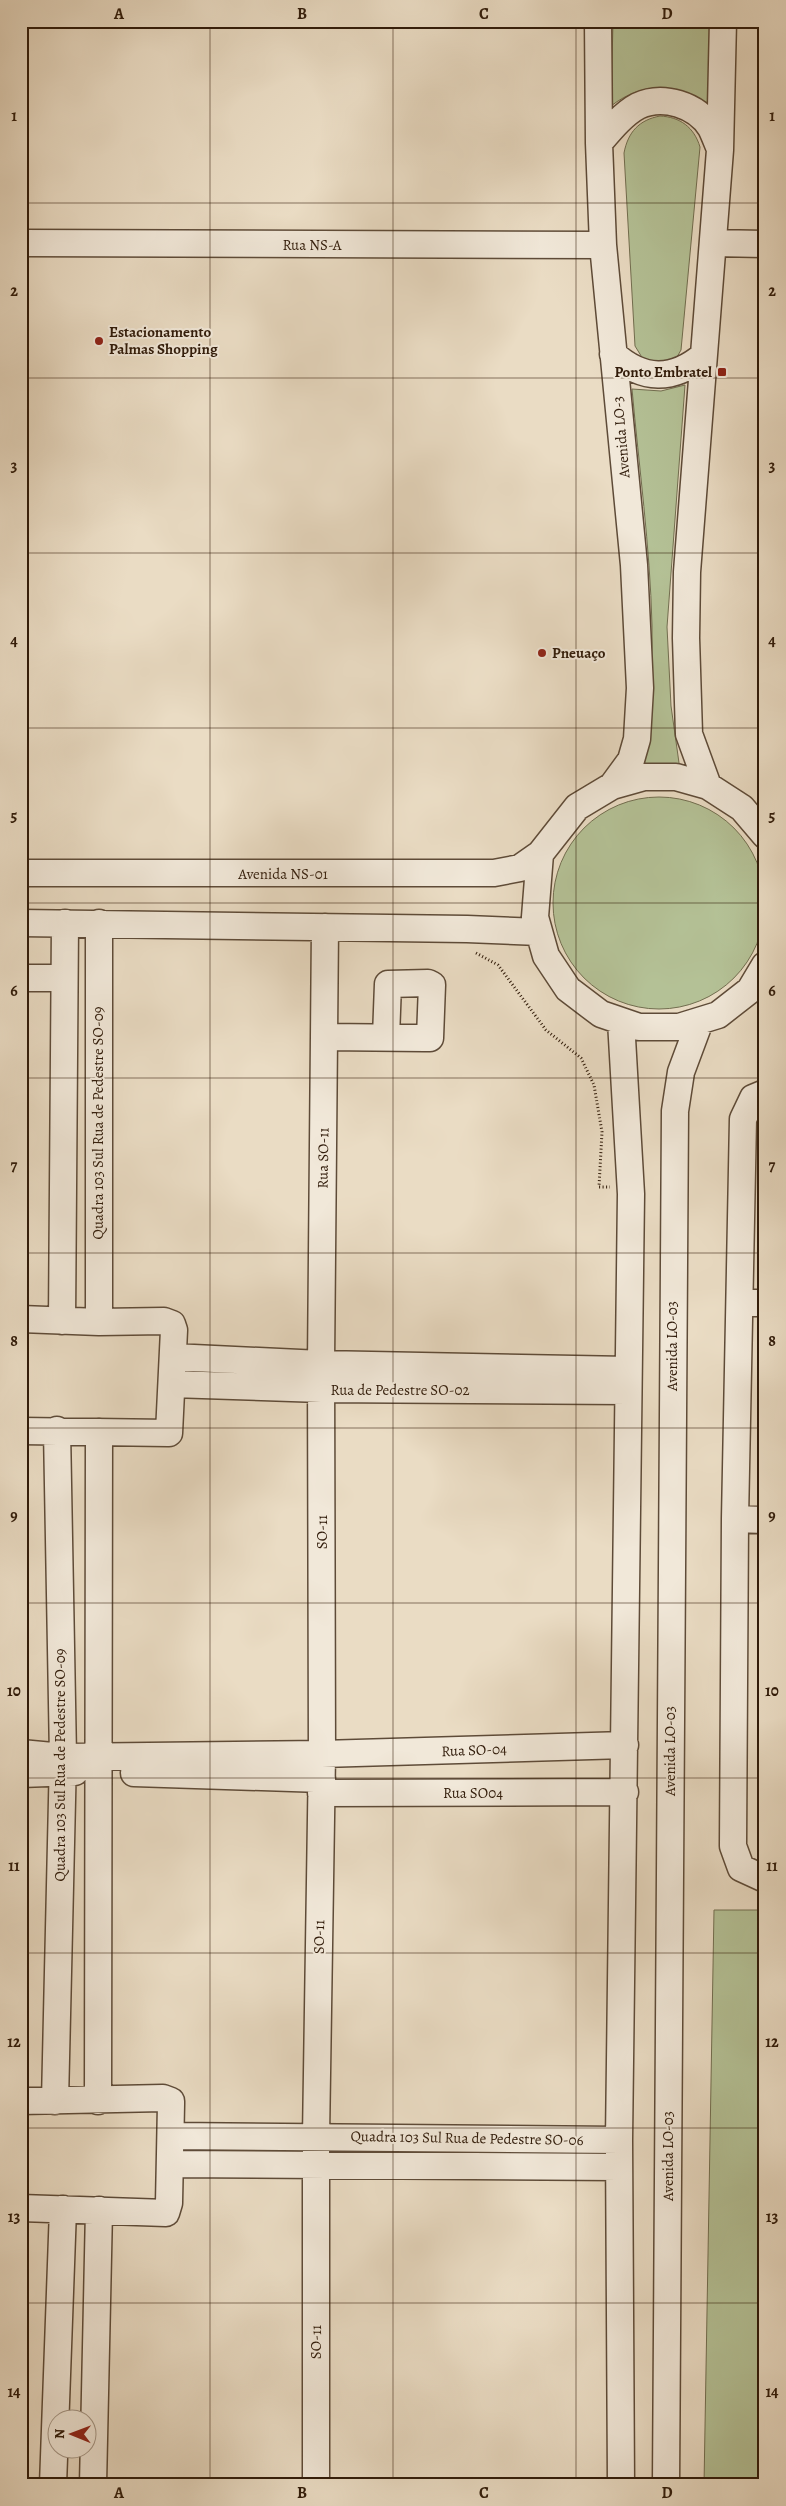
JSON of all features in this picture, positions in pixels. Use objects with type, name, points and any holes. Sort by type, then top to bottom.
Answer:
[{"type":"street","name":"Avenida LO-3","points":[[598,21],[598,143],[604,245],[634,565],[640,688],[637,739],[630,760],[612,786]]},
{"type":"street","points":[[708,786],[689,734],[686,638],[687,572],[720,150],[723,21]]},
{"type":"street","points":[[598,143],[622,118],[638,106],[668,102],[684,106],[697,113],[710,127],[720,150]]},
{"type":"street","name":"Rua NS-A","points":[[21,243],[604,245]]},
{"type":"street","points":[[713,243],[765,244]]},
{"type":"street","points":[[613,354],[633,368],[648,374],[670,374],[688,368],[703,356]]},
{"type":"street","points":[[612,786],[644,778],[676,777],[708,786],[742,808],[765,835]]},
{"type":"street","name":"Avenida NS-01","points":[[21,873],[494,872],[520,868],[540,854],[577,807],[612,786]]},
{"type":"street","points":[[540,854],[535,917],[546,956],[568,990],[601,1014],[639,1027],[679,1027],[718,1014],[750,990],[765,965]]},
{"type":"street","points":[[21,923],[65,922],[539,932]]},
{"type":"street","points":[[62,1321],[65,922]]},
{"type":"street","name":"Quadra 103 Sul Rua de Pedestre SO-09","points":[[99,1322],[100,923]]},
{"type":"street","name":"Rua SO-11","points":[[321,1376],[325,927]]},
{"type":"street","points":[[21,978],[64,978]]},
{"type":"street","name":"Avenida LO-03","points":[[666,2485],[675,1111],[681,1072],[700,1020]]},
{"type":"street","points":[[621,1021],[630,1188],[625,1792],[618,2167],[621,2485]]},
{"type":"street","points":[[324,1037],[386,1038]]},
{"type":"street","points":[[765,1093],[752,1098],[743,1119],[753,1303],[735,1519],[733,1846],[741,1868],[765,1879]]},
{"type":"street","points":[[21,1319],[168,1322],[174,1327],[169,1433],[21,1431]]},
{"type":"street","name":"Rua de Pedestre SO-02","points":[[173,1357],[321,1376]]},
{"type":"street","name":"Rua de Pedestre SO-02","points":[[172,1384],[321,1376],[628,1381]]},
{"type":"street","name":"SO-11","points":[[316,2485],[316,2137],[322,1776],[321,1376]]},
{"type":"street","name":"Quadra 103 Sul Rua de Pedestre SO-09","points":[[55,2101],[62,1764],[56,1430]]},
{"type":"street","points":[[98,2101],[97,1764],[99,1432]]},
{"type":"street","points":[[735,1519],[765,1520]]},
{"type":"street","name":"Rua SO-04","points":[[322,1776],[625,1745]]},
{"type":"street","points":[[21,1754],[62,1764],[97,1764],[322,1776]]},
{"type":"street","points":[[21,1774],[62,1764]]},
{"type":"street","name":"Rua SO04","points":[[322,1776],[625,1792]]},
{"type":"street","points":[[21,2102],[166,2098],[171,2101],[171,2164],[169,2203],[166,2213],[21,2208]]},
{"type":"street","name":"Quadra 103 Sul Rua de Pedestre SO-06","points":[[171,2136],[619,2140]]},
{"type":"street","name":"Quadra 103 Sul Rua de Pedestre SO-06","points":[[171,2164],[316,2167],[618,2167]]},
{"type":"street","points":[[53,2485],[63,2210]]},
{"type":"street","points":[[93,2485],[99,2210]]},
{"type":"path","points":[[473,951],[498,964],[546,1030],[581,1058],[594,1085],[602,1132],[599,1186],[630,1188]]},
{"type":"green space","points":[[613,21],[713,21],[711,108],[687,93],[661,88],[636,92],[611,106]]},
{"type":"green space","points":[[660,116],[674,118],[685,124],[694,134],[700,147],[681,350],[677,357],[664,364],[643,359],[635,346],[624,153],[628,139],[636,128],[646,121]]},
{"type":"green space","points":[[685,385],[667,627],[671,706],[680,770],[642,769],[651,679],[652,625],[647,536],[632,389],[661,391]]},
{"type":"green space","points":[[649,797],[669,797],[690,801],[709,809],[734,828],[747,844],[757,862],[763,882],[765,903],[763,924],[757,944],[747,962],[734,978],[709,997],[690,1005],[669,1009],[649,1009],[628,1005],[609,997],[592,985],[577,970],[565,953],[557,934],[553,913],[553,893],[557,872],[565,853],[577,836],[592,821],[609,809],[628,801]]},
{"type":"green space","points":[[714,1910],[765,1910],[765,2485],[704,2485]]},
{"type":"place","name":"Estacionamento Palmas Shopping","points":[[99,341]]},
{"type":"place","name":"Ponto Embratel","points":[[722,372]]},
{"type":"place","name":"Pneuaço","points":[[542,653]]}]
